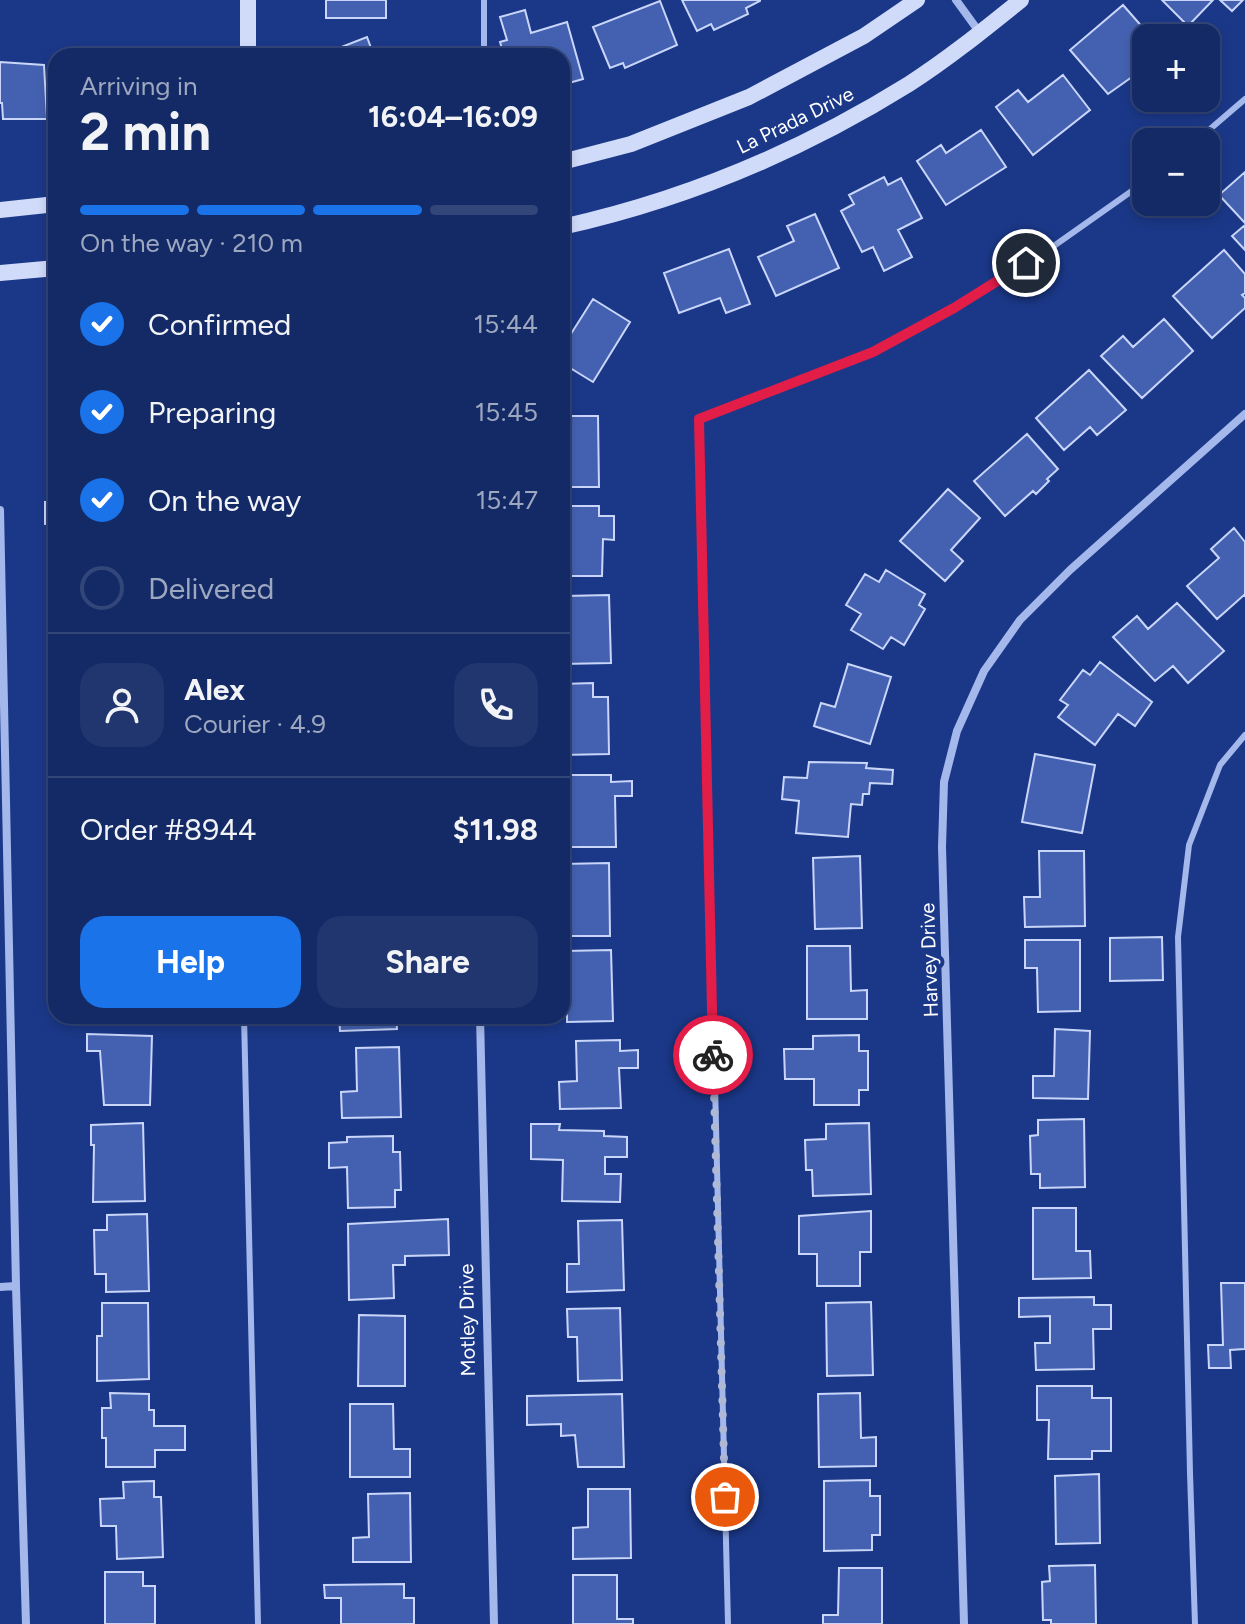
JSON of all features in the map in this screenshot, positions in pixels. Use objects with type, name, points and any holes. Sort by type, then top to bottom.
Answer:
[{"type":"main road","points":[[248,0],[248,48]]},
{"type":"main road","name":"La Prada Drive","points":[[570,160],[631,144],[749,97],[864,36],[917,0]]},
{"type":"main road","name":"La Prada Drive","points":[[570,225],[707,185],[816,136],[909,83],[1021,0]]},
{"type":"main road","points":[[0,210],[48,205]]},
{"type":"main road","points":[[0,273],[48,269]]},
{"type":"street","points":[[956,0],[980,33]]},
{"type":"street","name":"Harvey Drive","points":[[964,1624],[942,847],[944,782],[957,731],[984,671],[1020,620],[1070,570],[1245,414]]},
{"type":"street","points":[[0,510],[26,1624]]},
{"type":"street","name":"Motley Drive","points":[[480,1024],[494,1624]]},
{"type":"street","points":[[0,1287],[16,1286]]},
{"type":"lane","points":[[484,0],[484,48]]},
{"type":"lane","points":[[1211,128],[1245,99]]},
{"type":"lane","points":[[728,1624],[699,419],[873,352],[954,308],[1051,248],[1132,191]]},
{"type":"lane","points":[[1195,1624],[1178,937],[1189,845],[1220,765],[1245,735]]},
{"type":"lane","points":[[244,1024],[258,1624]]},
{"type":"lane","points":[[0,1040],[11,1039]]},
{"type":"building","points":[[326,0],[386,0],[386,18],[326,18]]},
{"type":"building","points":[[682,0],[760,1],[746,8],[748,14],[714,30],[711,24],[697,31]]},
{"type":"building","points":[[1162,0],[1213,0],[1190,24],[1186,24]]},
{"type":"building","points":[[1220,0],[1243,0],[1232,11]]},
{"type":"building","points":[[660,1],[677,45],[625,68],[623,63],[610,68],[593,27]]},
{"type":"building","points":[[1123,5],[1140,24],[1132,24],[1132,77],[1108,94],[1070,50]]},
{"type":"building","points":[[525,10],[531,33],[567,22],[583,79],[570,83],[570,48],[502,48],[500,42],[507,40],[500,17]]},
{"type":"building","points":[[367,37],[371,48],[339,48]]},
{"type":"building","points":[[0,62],[44,65],[47,119],[3,119]]},
{"type":"building","points":[[1063,75],[1090,110],[1033,155],[996,107],[1018,90],[1028,102]]},
{"type":"building","points":[[981,130],[1006,167],[946,205],[917,161],[941,145],[946,153]]},
{"type":"building","points":[[1245,172],[1245,223],[1220,196]]},
{"type":"building","points":[[884,177],[888,185],[901,178],[922,218],[898,230],[912,257],[884,271],[873,247],[862,252],[841,211],[854,204],[849,195]]},
{"type":"building","points":[[815,214],[839,268],[776,296],[758,257],[794,241],[787,226]]},
{"type":"building","points":[[1245,225],[1245,250],[1232,236]]},
{"type":"building","points":[[729,249],[750,304],[726,313],[720,298],[679,313],[664,273]]},
{"type":"building","points":[[1224,250],[1245,274],[1245,293],[1242,295],[1245,308],[1212,338],[1173,296]]},
{"type":"building","points":[[593,299],[630,322],[593,382],[570,368],[570,335]]},
{"type":"building","points":[[1164,319],[1193,351],[1142,398],[1101,356],[1123,336],[1133,347]]},
{"type":"building","points":[[1089,370],[1126,410],[1097,435],[1090,427],[1064,450],[1036,418]]},
{"type":"building","points":[[570,416],[598,416],[599,487],[570,487]]},
{"type":"building","points":[[1027,434],[1058,469],[1036,494],[1033,491],[1005,516],[974,481]]},
{"type":"building","points":[[948,489],[980,518],[951,550],[963,561],[945,581],[900,541]]},
{"type":"building","points":[[45,502],[48,502],[48,524],[45,524]]},
{"type":"building","points":[[570,506],[599,506],[599,516],[614,516],[614,540],[603,539],[602,576],[570,576]]},
{"type":"building","points":[[1234,528],[1245,542],[1245,596],[1217,619],[1187,586],[1219,558],[1211,549]]},
{"type":"building","points":[[886,570],[925,594],[919,605],[925,609],[904,645],[891,637],[883,649],[851,630],[861,614],[846,605],[865,574],[879,582]]},
{"type":"building","points":[[609,595],[611,663],[570,664],[570,596]]},
{"type":"building","points":[[1177,603],[1224,651],[1188,683],[1173,666],[1155,681],[1113,637],[1137,616],[1148,629]]},
{"type":"building","points":[[1100,662],[1152,702],[1135,726],[1118,714],[1095,745],[1058,717],[1068,705],[1060,700],[1083,670],[1090,675]]},
{"type":"building","points":[[848,664],[891,677],[870,744],[814,726],[821,703],[835,707]]},
{"type":"building","points":[[593,683],[593,697],[608,697],[609,754],[570,755],[570,684]]},
{"type":"building","points":[[1035,754],[1095,765],[1082,833],[1022,822]]},
{"type":"building","points":[[809,762],[867,763],[866,768],[893,770],[892,784],[870,783],[869,794],[863,794],[862,805],[851,804],[848,837],[796,833],[799,801],[782,799],[784,777],[807,778]]},
{"type":"building","points":[[570,775],[611,775],[611,782],[632,781],[632,796],[615,796],[616,847],[570,847]]},
{"type":"building","points":[[1039,851],[1084,851],[1085,926],[1025,927],[1024,897],[1040,897]]},
{"type":"building","points":[[860,856],[862,928],[815,929],[813,858]]},
{"type":"building","points":[[609,863],[610,936],[570,936],[570,864]]},
{"type":"building","points":[[1162,937],[1163,980],[1110,981],[1110,938]]},
{"type":"building","points":[[1025,940],[1080,940],[1080,1011],[1038,1012],[1037,968],[1025,968]]},
{"type":"building","points":[[807,946],[850,946],[851,991],[867,990],[867,1019],[807,1019]]},
{"type":"building","points":[[611,950],[613,1021],[570,1022],[570,951]]},
{"type":"building","points":[[340,1024],[397,1024],[397,1029],[340,1031]]},
{"type":"building","points":[[1055,1029],[1090,1031],[1088,1099],[1033,1098],[1033,1076],[1054,1076]]},
{"type":"building","points":[[87,1034],[152,1036],[150,1105],[104,1105],[100,1051],[87,1051]]},
{"type":"building","points":[[859,1035],[859,1051],[868,1051],[868,1090],[859,1090],[859,1105],[814,1105],[814,1079],[785,1079],[784,1049],[813,1049],[813,1036]]},
{"type":"building","points":[[620,1040],[620,1051],[638,1050],[638,1068],[619,1068],[621,1108],[560,1109],[559,1082],[577,1081],[576,1041]]},
{"type":"building","points":[[399,1047],[401,1117],[342,1118],[341,1092],[357,1091],[356,1048]]},
{"type":"building","points":[[1084,1119],[1085,1187],[1040,1188],[1040,1174],[1031,1174],[1030,1136],[1038,1135],[1038,1120]]},
{"type":"building","points":[[143,1123],[145,1201],[93,1202],[94,1145],[91,1145],[91,1125]]},
{"type":"building","points":[[869,1123],[871,1194],[813,1196],[812,1170],[806,1170],[805,1140],[826,1139],[826,1124]]},
{"type":"building","points":[[531,1124],[560,1124],[559,1130],[604,1131],[604,1136],[627,1137],[627,1157],[605,1157],[605,1174],[621,1174],[620,1202],[562,1201],[563,1160],[531,1159]]},
{"type":"building","points":[[393,1136],[393,1152],[400,1152],[401,1190],[395,1190],[395,1207],[348,1208],[347,1167],[329,1168],[329,1143],[347,1142],[347,1137]]},
{"type":"building","points":[[1033,1208],[1076,1208],[1076,1251],[1090,1251],[1091,1278],[1033,1279]]},
{"type":"building","points":[[871,1211],[871,1252],[860,1252],[860,1286],[817,1286],[817,1254],[799,1254],[799,1216]]},
{"type":"building","points":[[147,1214],[149,1291],[106,1292],[106,1274],[95,1274],[94,1230],[107,1230],[107,1215]]},
{"type":"building","points":[[448,1219],[449,1255],[405,1256],[405,1265],[393,1265],[394,1298],[349,1300],[348,1224]]},
{"type":"building","points":[[622,1220],[624,1290],[567,1292],[567,1264],[579,1264],[578,1221]]},
{"type":"building","points":[[1221,1283],[1245,1283],[1245,1349],[1230,1350],[1231,1368],[1209,1368],[1208,1345],[1223,1345]]},
{"type":"building","points":[[1094,1297],[1094,1305],[1111,1305],[1111,1329],[1093,1329],[1094,1369],[1036,1370],[1035,1343],[1050,1343],[1050,1316],[1019,1317],[1019,1298]]},
{"type":"building","points":[[871,1302],[873,1375],[827,1376],[826,1303]]},
{"type":"building","points":[[102,1303],[148,1303],[149,1379],[97,1381],[97,1336],[102,1336]]},
{"type":"building","points":[[620,1308],[622,1380],[578,1381],[577,1337],[568,1337],[567,1309]]},
{"type":"building","points":[[359,1315],[405,1316],[405,1386],[358,1386]]},
{"type":"building","points":[[1037,1386],[1092,1386],[1092,1398],[1111,1398],[1111,1451],[1092,1451],[1092,1459],[1048,1459],[1049,1420],[1037,1420]]},
{"type":"building","points":[[110,1393],[149,1394],[149,1410],[154,1410],[154,1426],[185,1426],[185,1450],[155,1450],[155,1467],[106,1467],[102,1408],[111,1408]]},
{"type":"building","points":[[860,1393],[861,1438],[876,1437],[876,1466],[819,1467],[818,1394]]},
{"type":"building","points":[[622,1394],[624,1467],[578,1467],[575,1435],[561,1436],[561,1424],[527,1425],[527,1396]]},
{"type":"building","points":[[350,1404],[393,1404],[394,1449],[410,1449],[410,1477],[350,1477]]},
{"type":"building","points":[[1099,1474],[1100,1543],[1056,1544],[1055,1476]]},
{"type":"building","points":[[870,1480],[870,1496],[880,1496],[880,1535],[872,1535],[872,1550],[824,1551],[824,1481]]},
{"type":"building","points":[[154,1481],[154,1497],[161,1497],[163,1557],[117,1559],[116,1526],[101,1526],[100,1499],[124,1498],[123,1482]]},
{"type":"building","points":[[588,1489],[630,1489],[631,1558],[573,1559],[573,1528],[588,1527]]},
{"type":"building","points":[[410,1493],[411,1562],[353,1562],[353,1538],[369,1537],[368,1494]]},
{"type":"building","points":[[1095,1565],[1096,1624],[1051,1624],[1051,1620],[1043,1620],[1042,1582],[1050,1581],[1049,1566]]},
{"type":"building","points":[[839,1568],[882,1568],[882,1624],[823,1624],[823,1615],[838,1615]]},
{"type":"building","points":[[105,1572],[143,1572],[143,1586],[155,1586],[155,1624],[105,1624]]},
{"type":"building","points":[[573,1575],[617,1575],[617,1619],[633,1619],[633,1624],[573,1624]]},
{"type":"building","points":[[404,1584],[404,1598],[414,1598],[414,1624],[341,1624],[341,1598],[325,1598],[324,1585]]},
{"type":"way so far","points":[[713,1055],[725,1497]]},
{"type":"route","points":[[713,1055],[699,419],[873,352],[954,308],[1026,263]]}]
